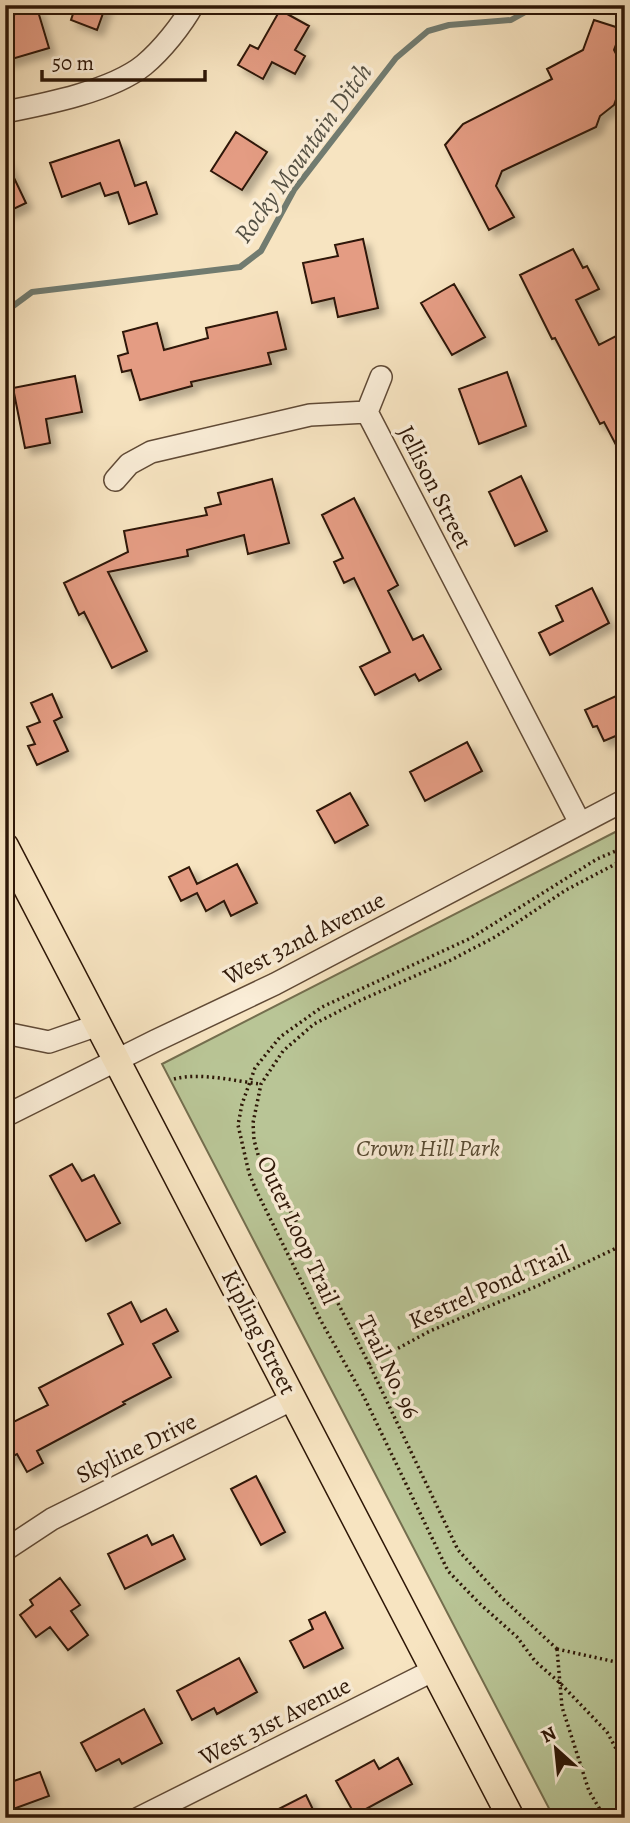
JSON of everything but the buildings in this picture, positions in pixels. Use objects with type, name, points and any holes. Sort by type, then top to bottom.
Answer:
[{"type":"main road","name":"Kipling Street","points":[[5,846],[511,1818]]},
{"type":"street","points":[[5,112],[99,89],[144,65],[184,21],[193,5]]},
{"type":"street","points":[[367,412],[380,377]]},
{"type":"street","name":"Jellison Street","points":[[115,480],[129,464],[150,452],[310,415],[367,412],[580,823]]},
{"type":"street","name":"West 32nd Avenue","points":[[5,1116],[275,984],[625,800]]},
{"type":"street","points":[[5,1033],[50,1042],[98,1025]]},
{"type":"street","name":"Skyline Drive","points":[[5,1550],[52,1519],[293,1399]]},
{"type":"street","name":"West 31st Avenue","points":[[139,1818],[434,1670]]},
{"type":"path","name":"Outer Loop Trail","points":[[625,847],[597,859],[471,938],[409,965],[304,1018],[280,1037],[255,1068],[248,1082],[238,1125],[249,1173],[321,1321],[364,1397],[448,1571],[478,1603],[517,1637],[535,1661],[607,1732],[625,1765]]},
{"type":"path","name":"Trail No. 96","points":[[557,1649],[502,1598],[458,1550],[369,1364],[295,1219],[259,1158],[253,1122],[261,1084],[284,1051],[314,1024],[473,949],[566,890],[625,859]]},
{"type":"path","points":[[174,1079],[217,1078],[261,1084]]},
{"type":"path","name":"Kestrel Pond Trail","points":[[369,1364],[430,1331],[537,1286],[625,1244]]},
{"type":"path","points":[[605,1818],[589,1791],[562,1707],[557,1649],[625,1664]]},
{"type":"green space","name":"Crown Hill Park","points":[[625,827],[625,1818],[554,1818],[162,1064]]},
{"type":"waterway","name":"Rocky Mountain Ditch","points":[[5,312],[32,292],[240,267],[261,251],[294,190],[396,58],[428,31],[449,25],[511,20],[538,5]]}]
